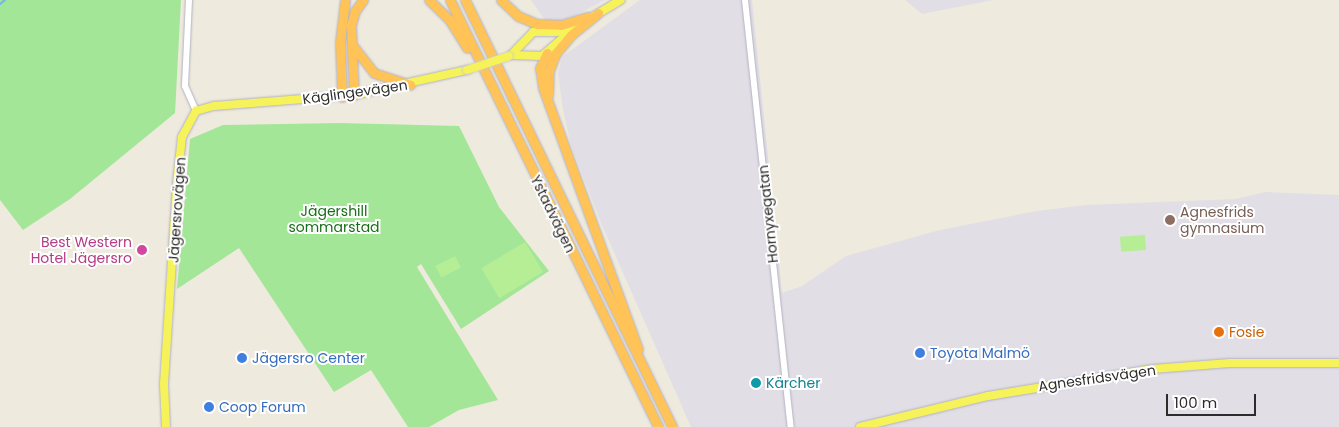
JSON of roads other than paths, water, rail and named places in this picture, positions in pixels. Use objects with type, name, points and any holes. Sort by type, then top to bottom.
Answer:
[{"type":"highway","points":[[342,97],[340,42],[346,0]]},
{"type":"highway","points":[[354,95],[352,19],[364,0]]},
{"type":"highway","points":[[429,0],[457,31],[493,98],[504,111]]},
{"type":"highway","name":"Ystadvägen","points":[[450,0],[658,427]]},
{"type":"highway","name":"Ystadvägen","points":[[465,0],[672,427]]},
{"type":"highway","points":[[501,0],[522,18],[542,25],[561,25],[598,13]]},
{"type":"highway","points":[[501,0],[517,20],[542,32]]},
{"type":"highway","points":[[548,102],[548,77],[556,53],[571,35],[598,13]]},
{"type":"highway","points":[[352,44],[361,60],[374,73],[410,85]]},
{"type":"highway","points":[[547,53],[540,71],[548,102],[658,400]]},
{"type":"main road","name":"Käglingevägen","points":[[510,55],[531,34],[558,32],[579,24],[621,0]]},
{"type":"main road","name":"Käglingevägen","points":[[196,111],[214,106],[342,97],[410,85],[467,70],[510,55],[540,56],[547,53],[579,24]]},
{"type":"main road","points":[[542,32],[550,40],[547,53]]},
{"type":"main road","name":"Jägersrovägen","points":[[166,427],[164,384],[182,137],[196,111]]},
{"type":"main road","name":"Agnesfridsvägen","points":[[860,427],[988,396],[1153,369],[1230,363],[1339,363]]},
{"type":"street","points":[[189,0],[185,86],[196,111]]},
{"type":"street","name":"Hornyxegatan","points":[[745,0],[792,427]]},
{"type":"waterway","points":[[0,4],[5,0]]},
{"type":"place","name":"Agnesfrids gymnasium","points":[[1170,220]]},
{"type":"place","name":"Best Western Hotel Jägersro","points":[[142,250]]},
{"type":"place","name":"Fosie","points":[[1219,332]]},
{"type":"place","name":"Toyota Malmö","points":[[920,353]]},
{"type":"place","name":"Jägersro Center","points":[[242,358]]},
{"type":"place","name":"Kärcher","points":[[756,383]]},
{"type":"place","name":"Coop Forum","points":[[209,407]]},
{"type":"park label","name":"Jägershill sommarstad","points":[[334,220]]}]
